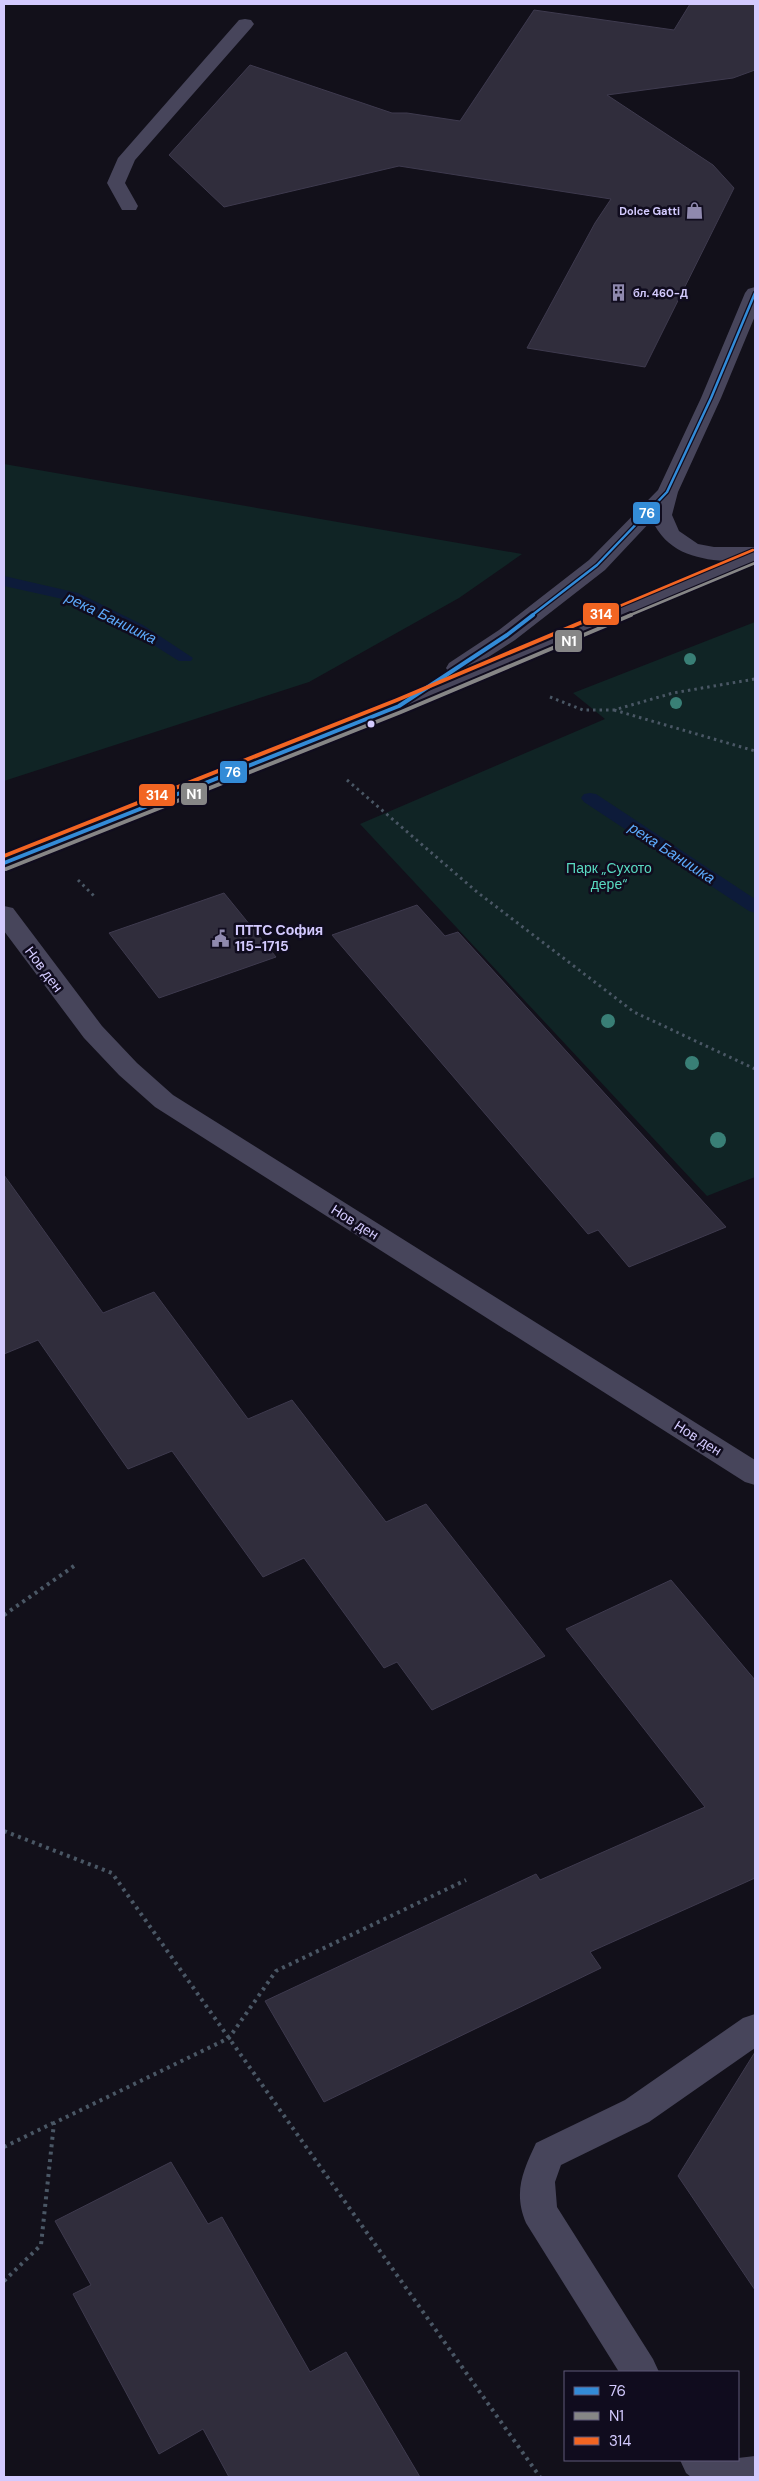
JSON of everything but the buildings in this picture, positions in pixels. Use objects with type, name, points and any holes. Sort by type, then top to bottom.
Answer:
[{"type":"street","points":[[129,206],[116,183],[127,158],[245,24]]},
{"type":"street","points":[[755,293],[711,398],[667,492],[661,516],[668,530],[680,543],[703,552],[731,555],[755,551]]},
{"type":"street","points":[[399,706],[507,635],[596,565],[667,492]]},
{"type":"street","points":[[4,863],[399,706],[755,556]]},
{"type":"street","name":"Нов ден","points":[[4,914],[92,1032],[128,1069],[164,1101],[755,1474]]},
{"type":"street","points":[[639,2371],[539,2211],[537,2182],[548,2154],[637,2111],[755,2029]]},
{"type":"street","points":[[700,2461],[720,2477]]},
{"type":"street","points":[[726,2477],[755,2475]]},
{"type":"path","points":[[550,697],[583,710],[614,710],[673,693],[755,679]]},
{"type":"path","points":[[614,710],[755,751]]},
{"type":"path","points":[[347,780],[477,892],[634,1012],[755,1069]]},
{"type":"path","points":[[75,878],[94,896]]},
{"type":"path","points":[[4,1615],[74,1566]]},
{"type":"path","points":[[4,1831],[112,1872],[540,2477]]},
{"type":"path","points":[[4,2147],[229,2038],[276,1971],[466,1880]]},
{"type":"path","points":[[4,2282],[41,2245],[54,2123]]},
{"type":"green space","points":[[4,464],[522,554],[459,598],[309,682],[4,781]]},
{"type":"green space","name":"Парк „Сухото дере“","points":[[755,622],[755,1177],[707,1196],[360,824],[605,719],[573,693]]},
{"type":"waterway","name":"река Банишка","points":[[4,581],[72,596],[137,628],[185,658]]},
{"type":"waterway","name":"река Банишка","points":[[590,798],[755,907]]},
{"type":"transit line","name":"76","points":[[4,863],[399,706],[507,635],[597,565],[667,492],[711,398],[755,293]]},
{"type":"transit line","name":"314","points":[[4,856],[397,700],[753,550]]},
{"type":"transit line","name":"N1","points":[[6,869],[401,712],[755,563]]},
{"type":"place","name":"Dolce Gatti","points":[[694,211]]},
{"type":"place","name":"бл. 460-Д","points":[[619,293]]},
{"type":"place","name":"ПТТС София 115-1715","points":[[221,938]]}]
